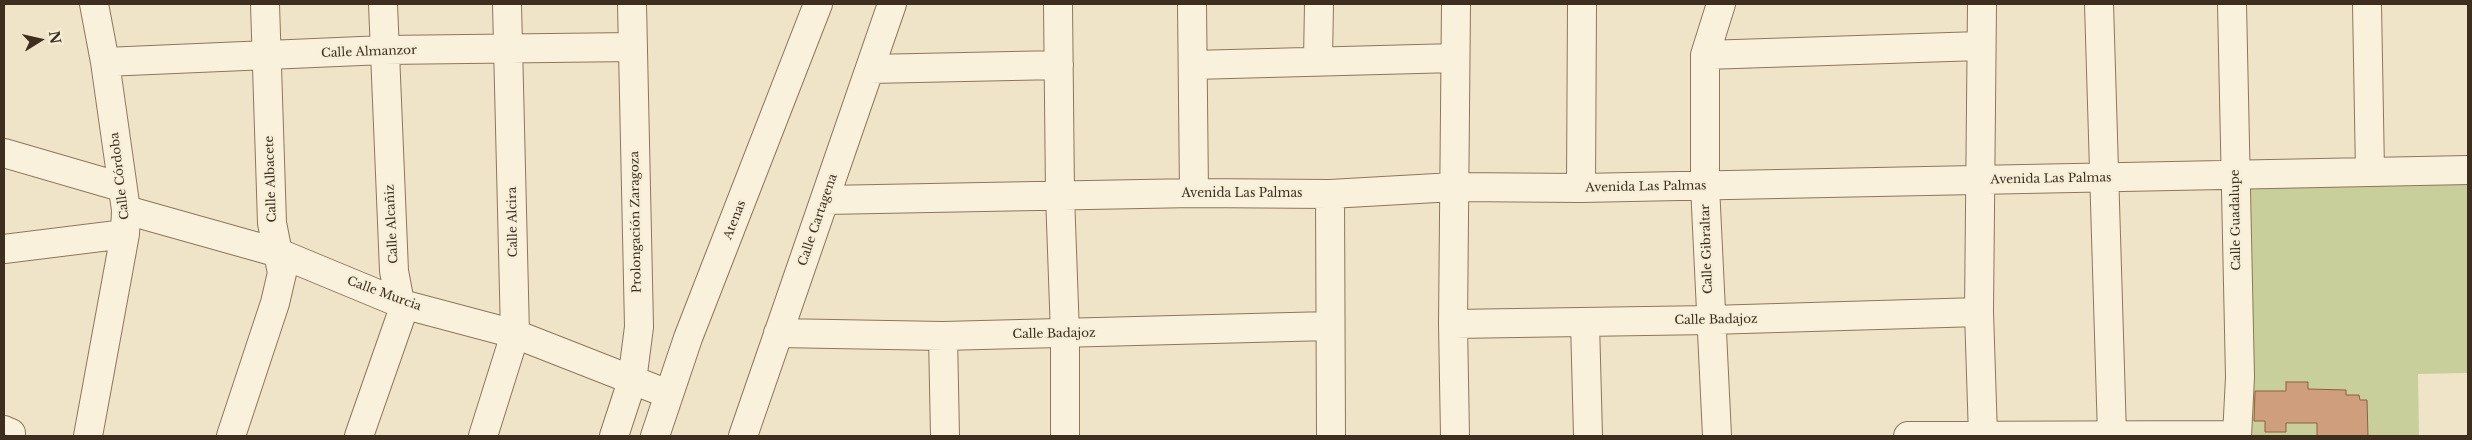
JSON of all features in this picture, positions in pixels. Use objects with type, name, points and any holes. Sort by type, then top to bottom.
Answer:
[{"type":"street","name":"Calle Córdoba","points":[[88,436],[124,210],[105,62],[94,4]]},
{"type":"street","name":"Calle Albacete","points":[[231,436],[280,285],[282,265],[272,223],[266,4]]},
{"type":"street","name":"Calle Alcañiz","points":[[359,436],[399,326],[402,304],[394,271],[383,4]]},
{"type":"street","name":"Calle Alcira","points":[[483,436],[515,334],[507,4]]},
{"type":"street","name":"Prolongación Zaragoza","points":[[614,436],[632,381],[639,327],[632,4]]},
{"type":"street","name":"Atenas","points":[[655,436],[668,394],[818,4]]},
{"type":"street","name":"Calle Cartagena","points":[[743,436],[892,4]]},
{"type":"street","points":[[1058,4],[1060,195],[1065,334],[1065,436]]},
{"type":"street","points":[[1192,4],[1194,193]]},
{"type":"street","points":[[1318,60],[1319,4]]},
{"type":"street","points":[[1455,436],[1453,324],[1456,4]]},
{"type":"street","points":[[1581,188],[1582,4]]},
{"type":"street","name":"Calle Gibraltar","points":[[1717,436],[1705,186],[1705,56],[1721,4]]},
{"type":"street","points":[[1982,4],[1980,46],[1979,312],[1983,436]]},
{"type":"street","points":[[2099,4],[2112,435]]},
{"type":"street","name":"Calle Guadalupe","points":[[2232,4],[2240,377],[2237,435]]},
{"type":"street","points":[[2367,4],[2370,172]]},
{"type":"street","name":"Calle Almanzor","points":[[105,62],[384,50],[633,46]]},
{"type":"street","points":[[1705,56],[1980,46]]},
{"type":"street","points":[[1193,65],[1318,60],[1455,58]]},
{"type":"street","points":[[870,69],[1058,66]]},
{"type":"street","name":"Calle Murcia","points":[[4,153],[124,210],[279,253],[402,304],[515,334],[668,394]]},
{"type":"street","name":"Avenida Las Palmas","points":[[824,200],[1194,193],[1330,194],[1454,187],[1581,188],[1705,186],[2468,170]]},
{"type":"street","points":[[1330,194],[1330,436]]},
{"type":"street","points":[[4,249],[124,210]]},
{"type":"street","name":"Calle Badajoz","points":[[1453,324],[1710,320],[1979,312]]},
{"type":"street","points":[[1585,322],[1588,436]]},
{"type":"street","name":"Calle Badajoz","points":[[778,333],[942,336],[1330,326]]},
{"type":"street","points":[[942,336],[945,436]]},
{"type":"street","points":[[1908,436],[2237,435]]},
{"type":"green space","points":[[2468,172],[2468,373],[2418,374],[2419,436],[2236,436],[2235,176]]},
{"type":"building","points":[[2286,382],[2308,382],[2308,389],[2346,390],[2346,395],[2359,395],[2360,400],[2367,400],[2368,436],[2317,436],[2317,423],[2286,423],[2286,432],[2265,432],[2265,421],[2254,421],[2255,391],[2286,391]]}]
